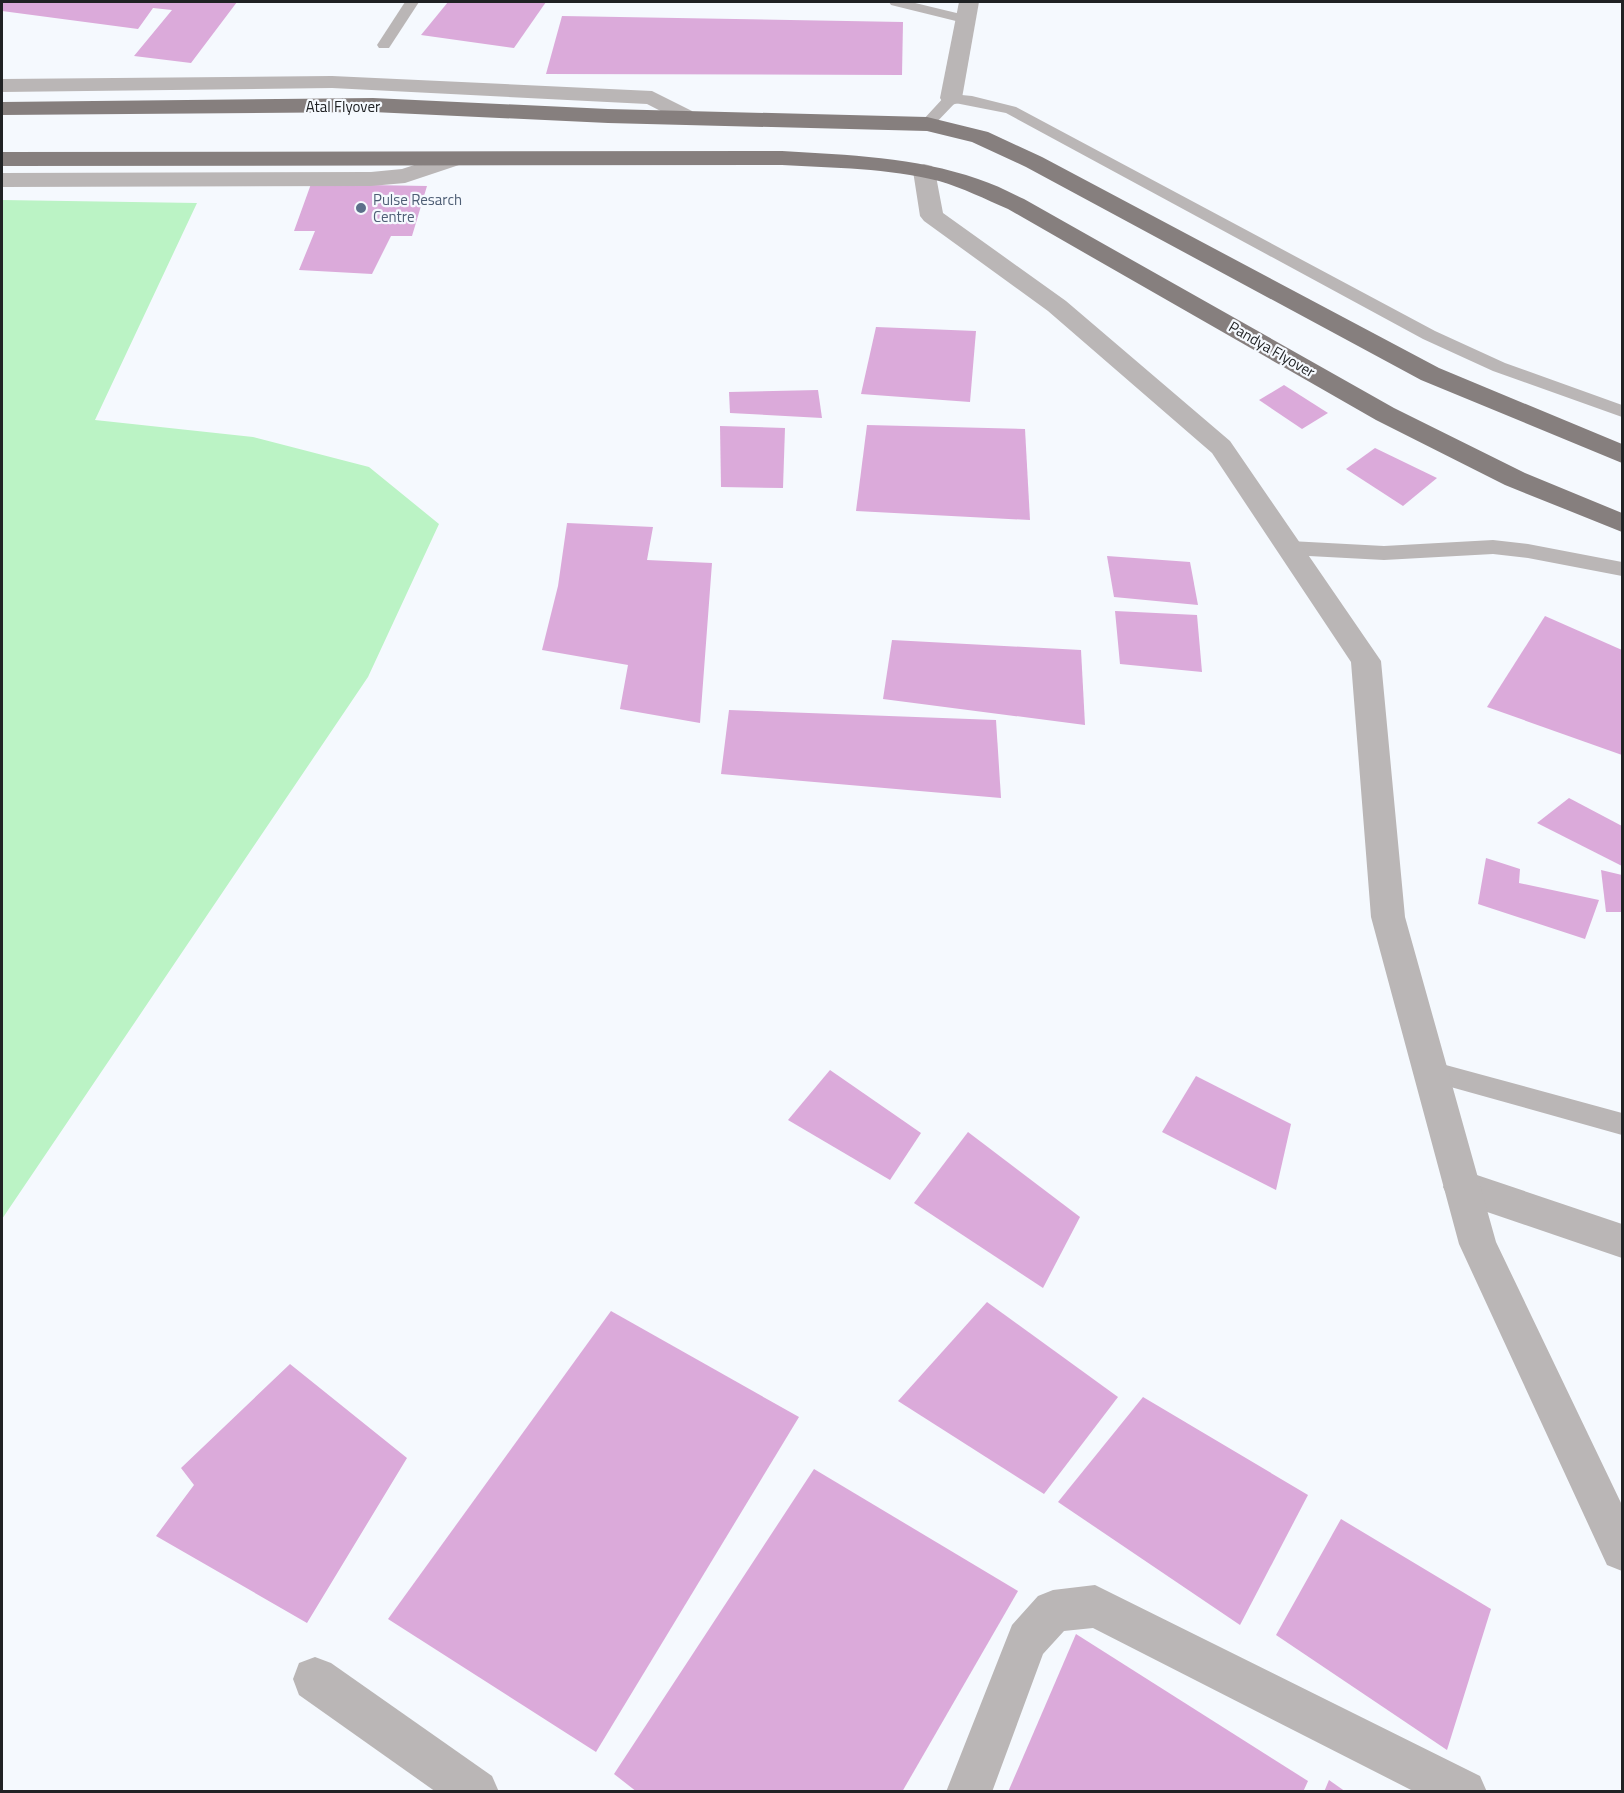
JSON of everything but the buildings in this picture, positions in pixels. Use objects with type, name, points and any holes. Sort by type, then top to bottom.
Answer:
[{"type":"main road","name":"Atal Flyover","points":[[2,109],[373,105],[608,116],[684,116],[927,124]]},
{"type":"main road","points":[[927,124],[980,137],[1034,162],[1430,374],[1623,454]]},
{"type":"main road","points":[[2,159],[348,157],[451,160]]},
{"type":"main road","name":"Pandya Flyover","points":[[451,160],[782,158],[871,163],[924,171],[965,182],[1016,204],[1385,414],[1515,479],[1623,523]]},
{"type":"street","points":[[951,98],[966,10]]},
{"type":"street","points":[[2,86],[332,82],[652,98],[684,116]]},
{"type":"street","points":[[2,180],[371,179],[405,176],[451,160]]},
{"type":"street","points":[[924,171],[932,216],[1057,306],[1221,447],[1366,661],[1388,917],[1478,1244],[1623,1550]]},
{"type":"street","points":[[1462,1187],[1623,1241]]},
{"type":"street","points":[[969,1791],[1027,1640],[1053,1611],[1095,1606],[1464,1791]]},
{"type":"street","points":[[315,1679],[476,1791]]},
{"type":"lane","points":[[384,45],[412,2]]},
{"type":"lane","points":[[896,2],[966,10]]},
{"type":"lane","points":[[927,124],[951,98],[972,100],[1011,111],[1429,335],[1499,367],[1623,411]]},
{"type":"lane","points":[[1290,548],[1384,553],[1493,547],[1528,551],[1623,569]]},
{"type":"lane","points":[[1431,1072],[1623,1124]]},
{"type":"green space","points":[[2,200],[197,203],[95,420],[253,437],[369,467],[439,524],[368,677],[2,1219]]},
{"type":"place","name":"Pulse Resarch Centre","points":[[361,208]]}]
